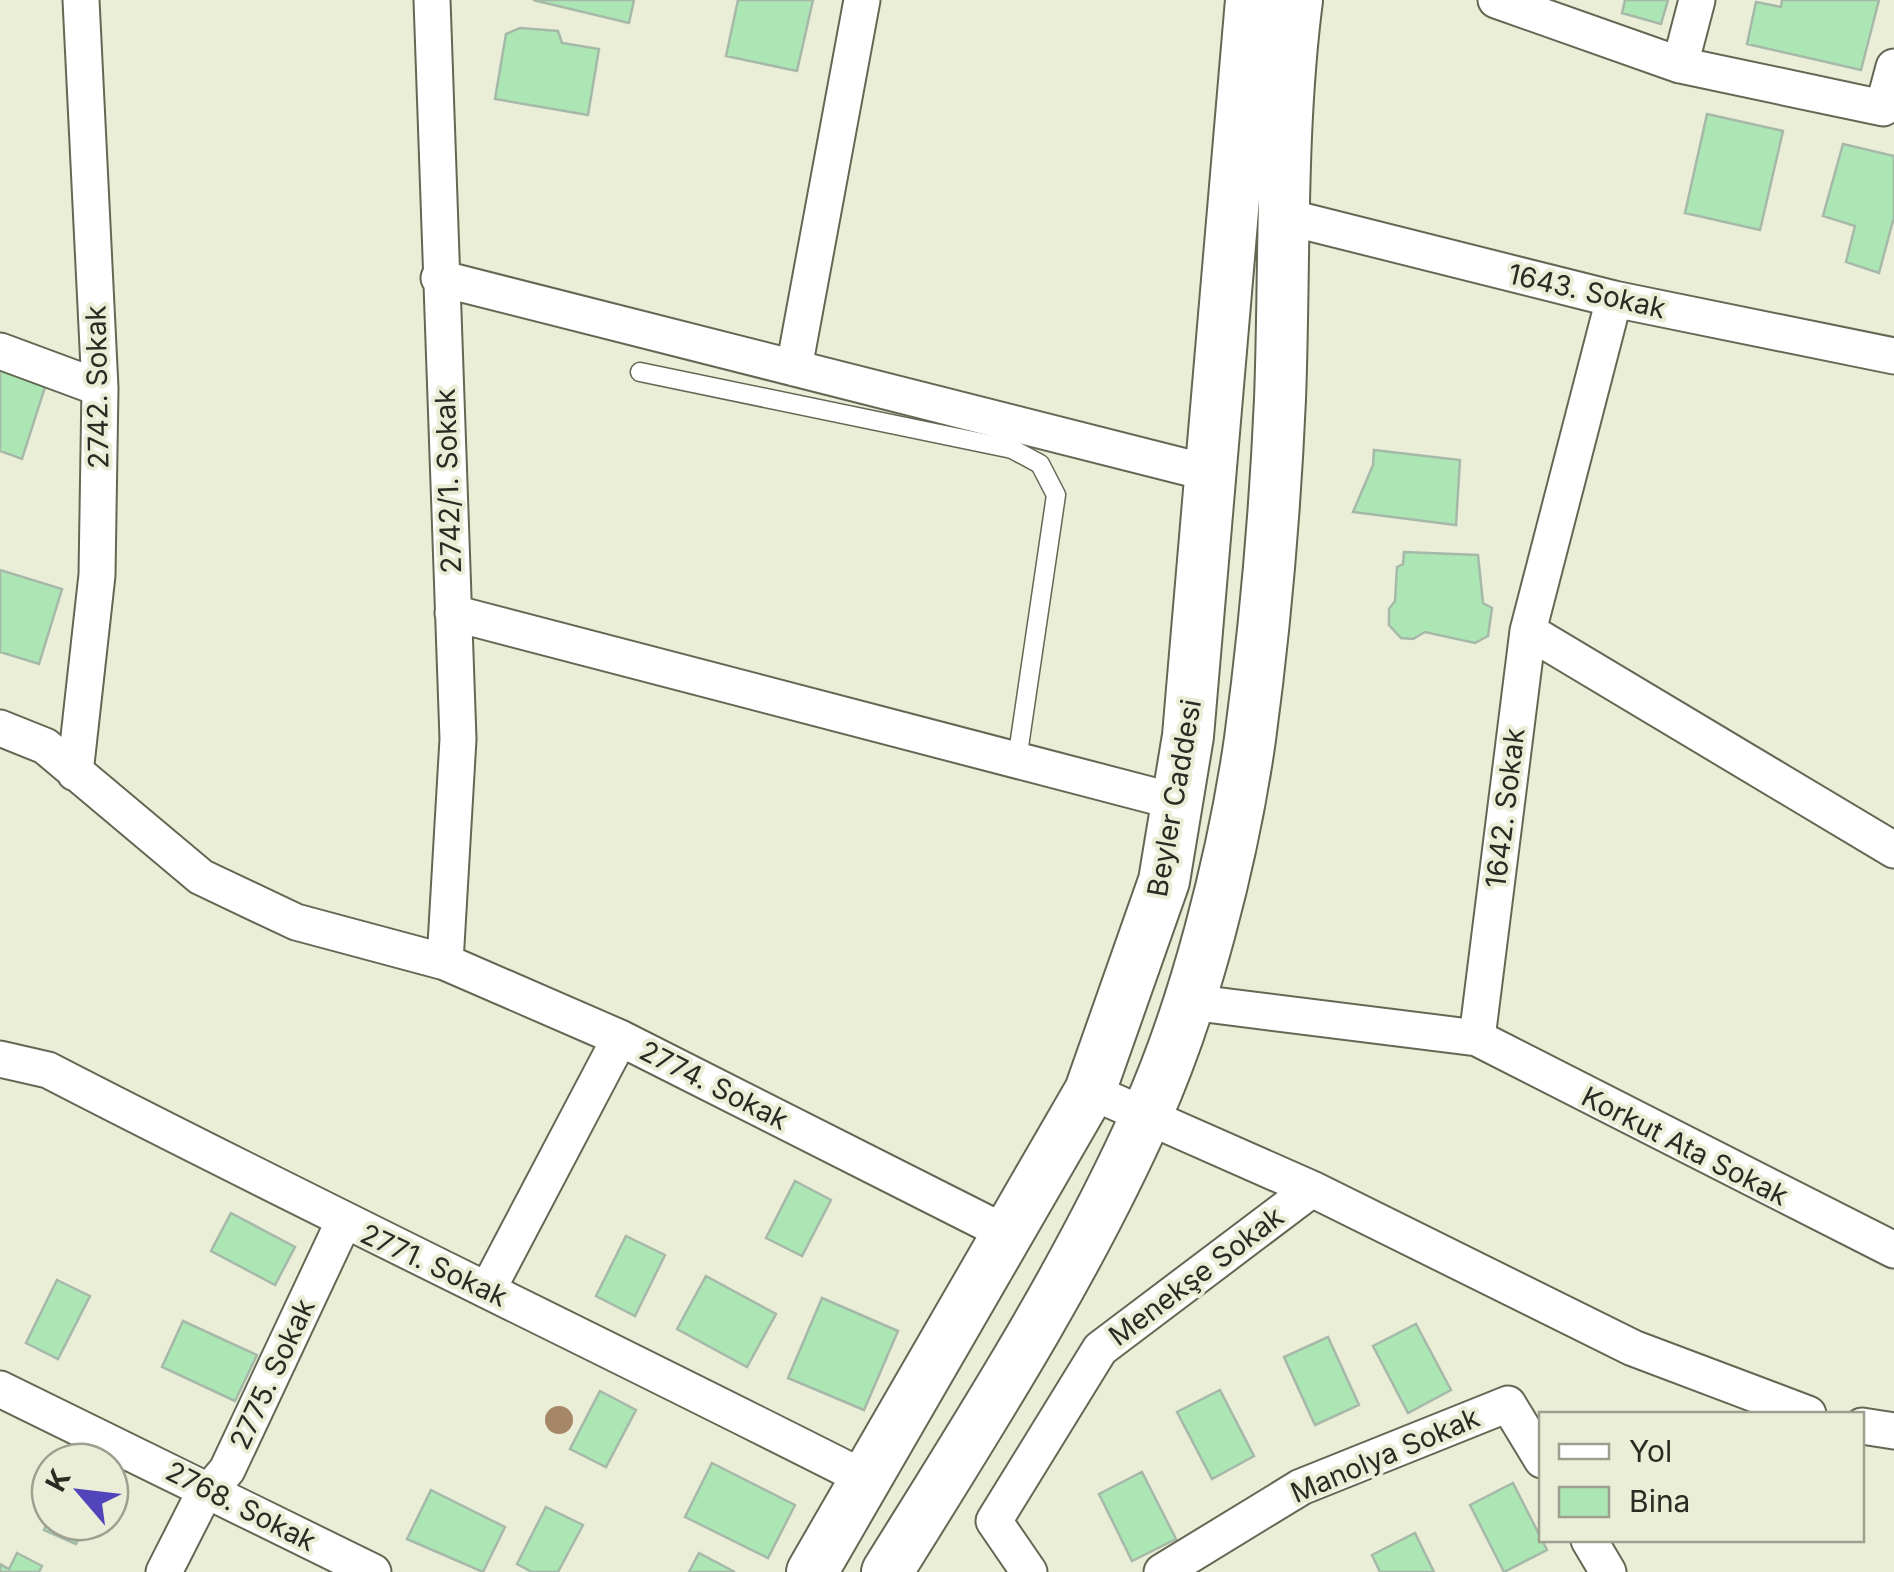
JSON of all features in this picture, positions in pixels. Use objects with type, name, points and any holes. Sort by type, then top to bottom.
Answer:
[{"type":"main road","name":"Beyler Caddesi","points":[[812,1572],[1090,1091],[1164,881],[1188,736],[1213,474],[1258,215],[1282,1]]},
{"type":"main road","name":"Beyler Caddesi","points":[[887,1572],[1054,1294],[1147,1114],[1190,1002],[1250,742],[1280,400],[1258,215]]},
{"type":"street","name":"2742. Sokak","points":[[75,773],[97,575],[100,388],[81,0]]},
{"type":"street","name":"2742/1. Sokak","points":[[432,0],[458,738],[445,962]]},
{"type":"street","points":[[794,368],[862,0]]},
{"type":"street","points":[[1496,0],[1680,65],[1883,108],[1894,67]]},
{"type":"street","points":[[1680,65],[1697,0]]},
{"type":"street","name":"1643. Sokak","points":[[1258,215],[1614,299],[1894,356]]},
{"type":"street","points":[[439,278],[1213,474]]},
{"type":"street","name":"1642. Sokak","points":[[1477,1038],[1528,632],[1614,299]]},
{"type":"street","points":[[0,351],[100,388]]},
{"type":"street","points":[[453,613],[1177,802]]},
{"type":"street","points":[[1528,632],[1894,850]]},
{"type":"street","points":[[0,728],[44,746],[201,877],[296,922],[445,962],[620,1038]]},
{"type":"street","points":[[1190,1002],[1477,1038]]},
{"type":"street","name":"2774. Sokak","points":[[488,1289],[620,1038],[1008,1234]]},
{"type":"street","name":"Korkut Ata Sokak","points":[[1477,1038],[1894,1250]]},
{"type":"street","name":"2771. Sokak","points":[[0,1059],[48,1070],[343,1223],[488,1289],[866,1479]]},
{"type":"street","points":[[1090,1091],[1312,1189],[1634,1348],[1803,1412]]},
{"type":"street","name":"Menekşe Sokak","points":[[1029,1572],[994,1521],[1100,1349],[1312,1189]]},
{"type":"street","name":"2775. Sokak","points":[[164,1572],[210,1491],[227,1470],[343,1223]]},
{"type":"street","name":"2768. Sokak","points":[[0,1389],[373,1572]]},
{"type":"street","name":"Manolya Sokak","points":[[1162,1572],[1301,1488],[1508,1404],[1539,1455]]},
{"type":"street","points":[[1864,1426],[1894,1432]]},
{"type":"street","points":[[1590,1542],[1608,1572]]},
{"type":"lane","points":[[640,372],[1012,449],[1040,464],[1056,495],[1017,760]]},
{"type":"building","points":[[533,0],[634,0],[629,23]]},
{"type":"building","points":[[738,0],[813,0],[797,71],[726,56]]},
{"type":"building","points":[[1625,0],[1668,0],[1661,24],[1622,13]]},
{"type":"building","points":[[1782,0],[1879,0],[1861,70],[1747,44],[1756,2],[1781,7]]},
{"type":"building","points":[[520,28],[558,31],[562,43],[599,49],[588,115],[495,99],[506,34]]},
{"type":"building","points":[[1707,114],[1783,131],[1760,230],[1685,213]]},
{"type":"building","points":[[1843,144],[1894,156],[1894,217],[1879,273],[1846,262],[1855,226],[1823,216]]},
{"type":"building","points":[[0,369],[46,384],[22,459],[0,451]]},
{"type":"building","points":[[1374,450],[1460,460],[1456,525],[1353,512],[1373,465]]},
{"type":"building","points":[[1404,552],[1478,555],[1483,603],[1492,608],[1488,636],[1475,643],[1425,632],[1413,639],[1401,638],[1389,625],[1389,609],[1395,601],[1397,567],[1403,564]]},
{"type":"building","points":[[0,570],[62,589],[39,664],[0,652]]},
{"type":"building","points":[[795,1181],[831,1200],[802,1256],[766,1238]]},
{"type":"building","points":[[231,1213],[295,1247],[275,1285],[211,1251]]},
{"type":"building","points":[[626,1236],[665,1255],[635,1316],[596,1296]]},
{"type":"building","points":[[706,1276],[776,1314],[747,1367],[677,1329]]},
{"type":"building","points":[[57,1280],[90,1296],[58,1359],[26,1343]]},
{"type":"building","points":[[822,1298],[898,1331],[864,1410],[788,1378]]},
{"type":"building","points":[[183,1321],[257,1355],[235,1401],[162,1367]]},
{"type":"building","points":[[1416,1324],[1451,1390],[1408,1413],[1373,1346]]},
{"type":"building","points":[[1328,1337],[1359,1405],[1315,1425],[1284,1357]]},
{"type":"building","points":[[1220,1390],[1254,1456],[1212,1479],[1177,1412]]},
{"type":"building","points":[[600,1391],[636,1410],[606,1467],[570,1449]]},
{"type":"building","points":[[712,1463],[795,1505],[768,1558],[685,1517]]},
{"type":"building","points":[[1142,1472],[1176,1539],[1132,1561],[1099,1494]]},
{"type":"building","points":[[1513,1483],[1539,1534],[1539,1542],[1547,1550],[1504,1572],[1470,1505]]},
{"type":"building","points":[[431,1490],[505,1527],[483,1572],[407,1539]]},
{"type":"building","points":[[546,1507],[583,1525],[558,1572],[532,1572],[517,1564]]},
{"type":"building","points":[[1415,1533],[1434,1572],[1380,1572],[1372,1555]]},
{"type":"building","points":[[17,1553],[42,1566],[39,1572],[0,1572],[0,1564],[9,1569]]},
{"type":"building","points":[[699,1553],[735,1572],[689,1572]]}]
